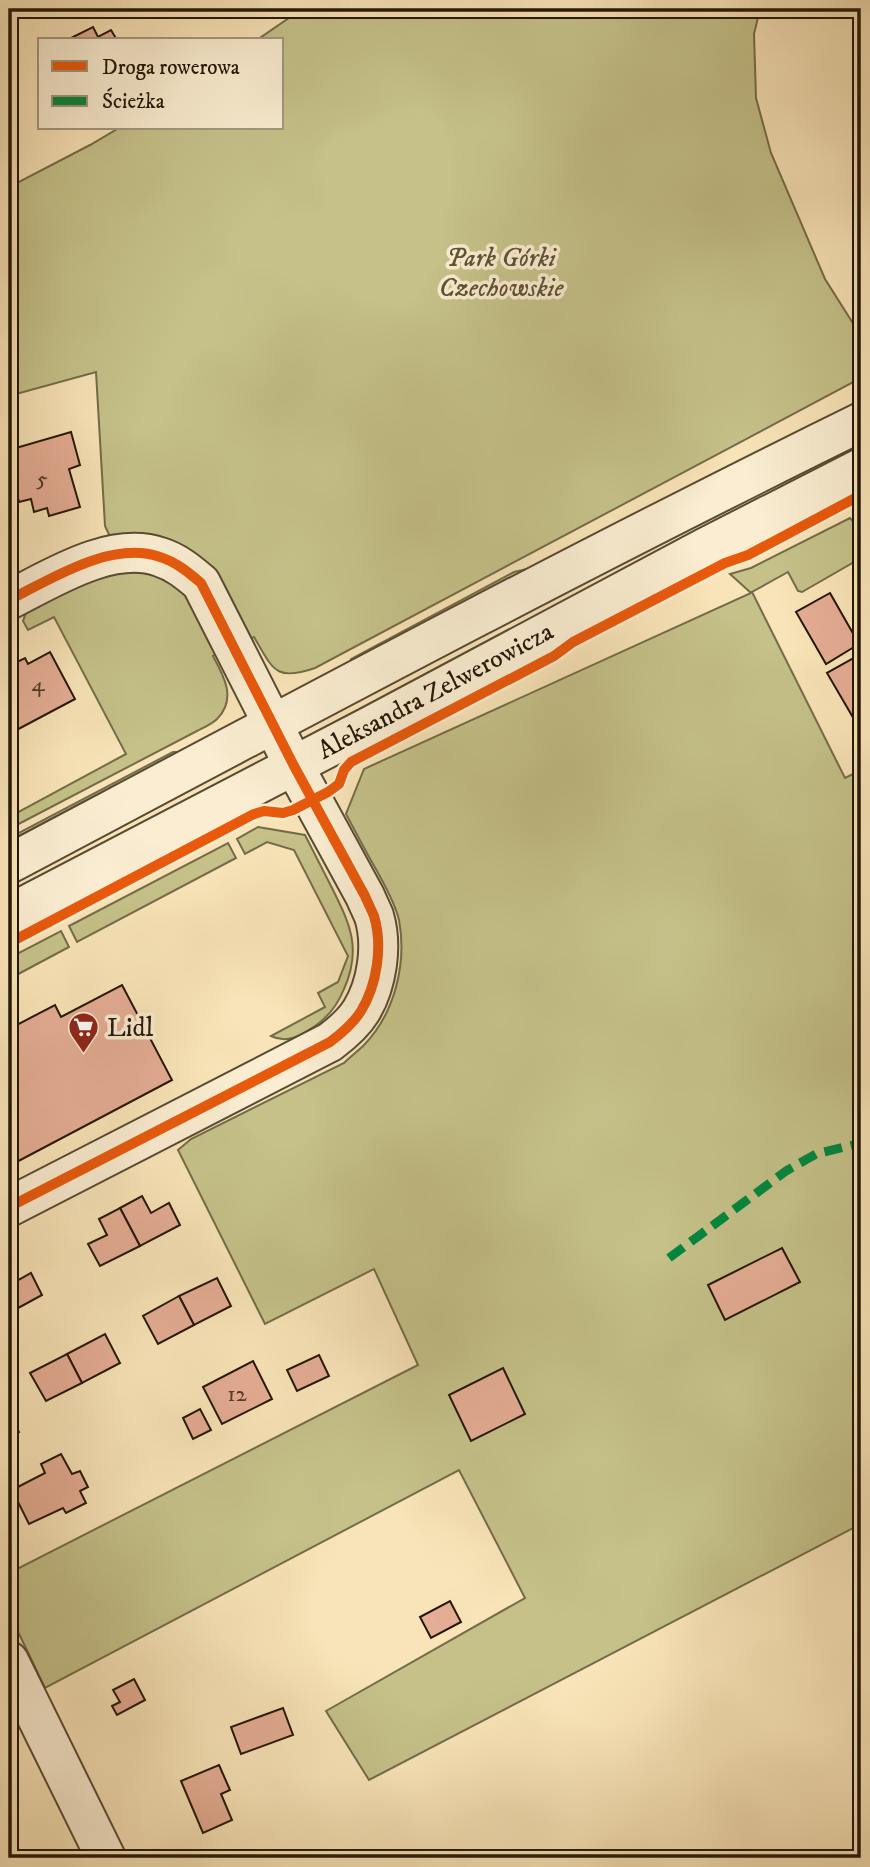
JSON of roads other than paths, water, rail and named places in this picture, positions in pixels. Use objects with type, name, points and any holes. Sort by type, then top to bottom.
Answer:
[{"type":"street","name":"Aleksandra Zelwerowicza","points":[[9,863],[538,585],[861,422]]},
{"type":"street","name":"Aleksandra Zelwerowicza","points":[[9,914],[861,468]]},
{"type":"street","points":[[9,600],[68,570],[102,557],[127,553],[159,556],[183,568],[201,583],[365,896],[377,936],[375,973],[361,1010],[349,1027],[321,1048],[9,1208]]},
{"type":"street","points":[[9,1661],[106,1858]]},
{"type":"place","name":"Lidl","points":[[84,1054]]},
{"type":"park label","name":"Park Górki Czechowskie","points":[[501,272]]}]
